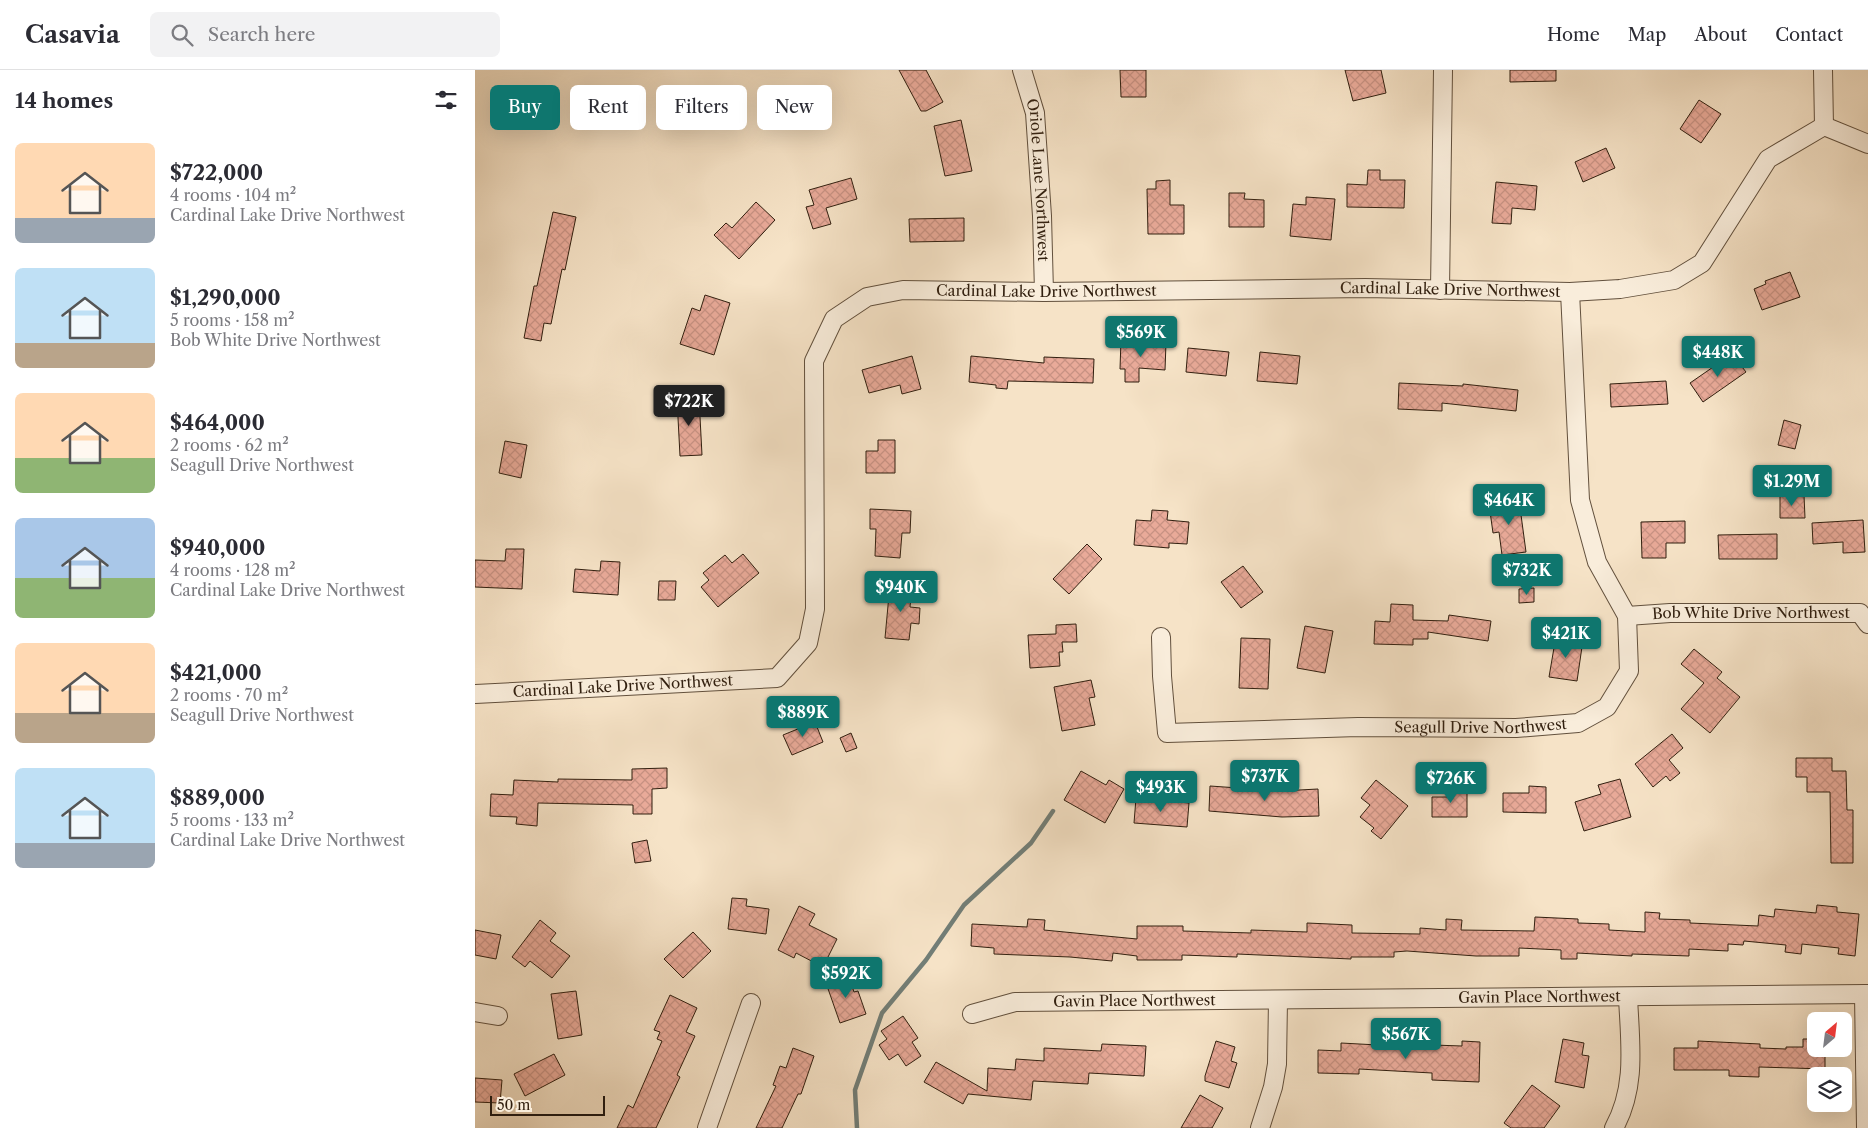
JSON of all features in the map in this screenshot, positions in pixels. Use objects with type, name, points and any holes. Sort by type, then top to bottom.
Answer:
[{"type":"street","name":"Oriole Lane Northwest","points":[[1022,70],[1035,113],[1042,216],[1044,292]]},
{"type":"street","points":[[1440,290],[1443,70]]},
{"type":"street","points":[[1823,70],[1824,126],[1868,144]]},
{"type":"street","name":"Cardinal Lake Drive Northwest","points":[[475,694],[777,678],[808,643],[815,609],[814,361],[834,319],[867,297],[903,290],[1044,292],[1365,288],[1570,292],[1620,289],[1674,280],[1702,263],[1768,159],[1824,126]]},
{"type":"street","name":"Seagull Drive Northwest","points":[[1161,637],[1161,676],[1167,733],[1358,727],[1516,728],[1578,723],[1607,706],[1629,671],[1627,616],[1597,562],[1580,500],[1570,292]]},
{"type":"street","name":"Bob White Drive Northwest","points":[[1627,616],[1670,613],[1859,613],[1868,624]]},
{"type":"street","points":[[1866,994],[1866,1128]]},
{"type":"street","name":"Gavin Place Northwest","points":[[972,1014],[1015,1002],[1866,994]]},
{"type":"street","points":[[1614,1128],[1622,1113],[1631,1076],[1629,997]]},
{"type":"street","points":[[1260,1128],[1273,1087],[1277,1064],[1278,1000]]},
{"type":"street","points":[[707,1128],[751,1003]]},
{"type":"street","points":[[475,1012],[498,1016]]},
{"type":"building","points":[[899,70],[926,70],[943,102],[926,111],[921,111]]},
{"type":"building","points":[[1120,70],[1146,70],[1146,97],[1121,97]]},
{"type":"building","points":[[1345,70],[1381,70],[1386,93],[1353,101]]},
{"type":"building","points":[[1510,70],[1556,70],[1556,81],[1510,82]]},
{"type":"building","points":[[1699,100],[1721,114],[1701,143],[1680,129]]},
{"type":"building","points":[[961,120],[972,171],[945,176],[934,126]]},
{"type":"building","points":[[1606,148],[1615,168],[1583,182],[1575,162]]},
{"type":"building","points":[[1368,170],[1380,170],[1380,180],[1405,180],[1404,208],[1347,207],[1347,184],[1367,185]]},
{"type":"building","points":[[851,178],[857,199],[826,208],[831,224],[813,229],[806,207],[814,205],[809,190]]},
{"type":"building","points":[[1170,180],[1170,205],[1184,205],[1184,234],[1148,234],[1147,189],[1156,189],[1156,181]]},
{"type":"building","points":[[1496,182],[1537,186],[1535,210],[1512,208],[1511,224],[1492,223]]},
{"type":"building","points":[[1229,193],[1245,193],[1244,199],[1264,200],[1264,227],[1229,227]]},
{"type":"building","points":[[1306,197],[1335,199],[1331,240],[1290,236],[1293,204],[1306,205]]},
{"type":"building","points":[[756,202],[775,220],[739,259],[714,235],[726,223],[732,228]]},
{"type":"building","points":[[553,212],[576,217],[565,270],[562,269],[551,324],[544,323],[541,341],[524,338],[534,286],[537,286]]},
{"type":"building","points":[[964,218],[964,241],[910,242],[909,219]]},
{"type":"building","points":[[1790,272],[1800,297],[1762,310],[1754,289],[1766,284],[1765,281]]},
{"type":"building","points":[[705,295],[730,303],[714,355],[680,344],[692,308],[700,311]]},
{"type":"building","points":[[1121,340],[1166,343],[1165,370],[1139,368],[1139,382],[1125,382],[1125,369],[1120,369]]},
{"type":"building","points":[[1188,348],[1229,352],[1226,376],[1186,372]]},
{"type":"building","points":[[1260,352],[1300,356],[1297,384],[1257,381]]},
{"type":"building","points":[[1732,354],[1746,372],[1703,402],[1690,383]]},
{"type":"building","points":[[912,356],[921,389],[902,394],[900,385],[869,393],[862,370]]},
{"type":"building","points":[[971,356],[1044,363],[1044,357],[1094,359],[1093,383],[1008,381],[1007,389],[996,388],[996,385],[969,382]]},
{"type":"building","points":[[1666,381],[1668,404],[1611,407],[1610,384]]},
{"type":"building","points":[[1399,383],[1463,386],[1463,384],[1518,390],[1516,411],[1442,403],[1442,411],[1398,409]]},
{"type":"building","points":[[699,398],[702,455],[680,456],[677,399]]},
{"type":"building","points":[[1784,420],[1801,425],[1795,449],[1778,445]]},
{"type":"building","points":[[878,440],[895,440],[895,473],[866,473],[866,451],[878,451]]},
{"type":"building","points":[[505,441],[527,445],[521,478],[499,473]]},
{"type":"building","points":[[1780,495],[1804,495],[1805,518],[1780,518]]},
{"type":"building","points":[[1519,500],[1526,552],[1502,555],[1499,532],[1493,533],[1489,504]]},
{"type":"building","points":[[870,509],[911,511],[910,533],[902,533],[900,558],[875,556],[876,529],[870,529]]},
{"type":"building","points":[[1152,510],[1168,511],[1167,520],[1189,522],[1187,544],[1169,543],[1169,548],[1134,545],[1136,520],[1151,521]]},
{"type":"building","points":[[1863,520],[1865,552],[1843,553],[1843,542],[1813,544],[1812,523]]},
{"type":"building","points":[[1685,521],[1685,543],[1666,543],[1666,558],[1642,558],[1641,522]]},
{"type":"building","points":[[1777,534],[1777,559],[1719,559],[1718,535]]},
{"type":"building","points":[[1087,544],[1102,559],[1069,594],[1053,579]]},
{"type":"building","points":[[506,549],[524,549],[522,589],[475,587],[475,560],[505,561]]},
{"type":"building","points":[[743,554],[759,573],[718,607],[701,587],[709,580],[703,573],[725,555],[732,563]]},
{"type":"building","points":[[601,561],[620,562],[618,595],[573,592],[575,569],[600,571]]},
{"type":"building","points":[[1243,566],[1263,592],[1241,608],[1221,582]]},
{"type":"building","points":[[659,581],[676,581],[675,600],[658,600]]},
{"type":"building","points":[[890,584],[912,586],[910,607],[920,608],[919,624],[911,623],[909,640],[885,638]]},
{"type":"building","points":[[1534,588],[1534,602],[1519,603],[1519,589]]},
{"type":"building","points":[[1391,604],[1413,605],[1413,620],[1448,621],[1449,615],[1491,621],[1488,641],[1428,632],[1428,639],[1413,639],[1413,645],[1374,644],[1375,621],[1390,622]]},
{"type":"building","points":[[1076,624],[1077,642],[1062,642],[1063,652],[1059,652],[1060,666],[1030,668],[1028,635],[1056,634],[1056,625]]},
{"type":"building","points":[[1305,626],[1333,631],[1325,673],[1297,668]]},
{"type":"building","points":[[1556,636],[1583,640],[1577,681],[1549,677]]},
{"type":"building","points":[[1241,638],[1270,639],[1268,689],[1239,688]]},
{"type":"building","points":[[1694,649],[1722,672],[1717,678],[1740,697],[1710,733],[1681,709],[1704,683],[1681,664]]},
{"type":"building","points":[[1091,680],[1095,697],[1089,698],[1095,725],[1062,731],[1054,687]]},
{"type":"building","points":[[815,722],[823,742],[792,755],[783,735]]},
{"type":"building","points":[[851,733],[857,748],[846,752],[840,738]]},
{"type":"building","points":[[1672,734],[1683,748],[1669,760],[1680,773],[1670,781],[1666,776],[1653,787],[1635,764]]},
{"type":"building","points":[[1796,758],[1832,758],[1832,771],[1846,771],[1847,810],[1853,810],[1853,863],[1831,863],[1830,792],[1807,792],[1807,777],[1796,777]]},
{"type":"building","points":[[667,768],[667,788],[652,789],[652,814],[633,814],[633,805],[538,803],[537,826],[516,824],[517,817],[490,816],[491,794],[513,795],[514,780],[558,782],[558,779],[632,780],[632,769]]},
{"type":"building","points":[[1081,771],[1106,785],[1109,780],[1124,789],[1105,823],[1064,800]]},
{"type":"building","points":[[1620,779],[1631,817],[1584,831],[1575,802],[1601,794],[1598,785]]},
{"type":"building","points":[[1376,780],[1408,806],[1381,839],[1371,831],[1374,828],[1360,817],[1370,805],[1361,798]]},
{"type":"building","points":[[1210,786],[1281,791],[1318,789],[1319,816],[1282,817],[1209,811]]},
{"type":"building","points":[[1449,786],[1467,787],[1467,817],[1432,817],[1432,797],[1449,797]]},
{"type":"building","points":[[1529,786],[1546,787],[1546,813],[1503,812],[1503,793],[1529,793]]},
{"type":"building","points":[[1136,798],[1189,803],[1187,827],[1134,823]]},
{"type":"building","points":[[647,840],[651,861],[635,863],[632,843]]},
{"type":"building","points":[[732,898],[747,899],[746,906],[769,909],[766,934],[728,929]]},
{"type":"building","points":[[1817,905],[1837,907],[1837,912],[1859,914],[1855,956],[1838,954],[1839,948],[1802,944],[1801,954],[1785,952],[1786,945],[1744,941],[1743,945],[1728,944],[1728,951],[1689,949],[1689,956],[1632,954],[1632,956],[1577,953],[1577,959],[1561,959],[1561,950],[1519,948],[1519,956],[1476,956],[1407,951],[1394,952],[1394,957],[1351,957],[1351,959],[1237,954],[1237,957],[1182,955],[1182,960],[1137,960],[1137,956],[1113,953],[1112,961],[1070,957],[994,954],[994,948],[971,946],[972,924],[1027,927],[1028,919],[1045,920],[1044,930],[1137,939],[1137,926],[1183,926],[1183,931],[1251,933],[1251,930],[1307,932],[1307,923],[1352,925],[1352,933],[1420,934],[1420,928],[1446,930],[1446,919],[1462,920],[1461,930],[1534,931],[1535,917],[1578,919],[1578,923],[1609,924],[1609,930],[1645,932],[1645,912],[1660,913],[1659,919],[1690,920],[1690,923],[1758,926],[1759,915],[1774,917],[1775,909],[1816,913]]},
{"type":"building","points":[[799,906],[815,914],[809,925],[837,939],[823,967],[796,953],[794,958],[778,950]]},
{"type":"building","points":[[540,920],[556,933],[550,941],[570,956],[552,978],[530,961],[525,967],[512,957]]},
{"type":"building","points":[[475,930],[501,935],[496,959],[475,955]]},
{"type":"building","points":[[693,932],[711,951],[683,978],[664,959]]},
{"type":"building","points":[[848,975],[854,992],[858,991],[866,1014],[840,1023],[826,983]]},
{"type":"building","points":[[576,991],[582,1035],[558,1039],[551,994]]},
{"type":"building","points":[[670,995],[697,1008],[686,1032],[695,1036],[677,1075],[680,1077],[656,1128],[617,1128],[628,1105],[633,1108],[662,1041],[657,1039],[660,1032],[654,1030]]},
{"type":"building","points":[[903,1016],[918,1038],[912,1042],[921,1056],[906,1066],[898,1054],[889,1060],[879,1045],[887,1039],[881,1031]]},
{"type":"building","points":[[1563,1039],[1584,1043],[1582,1055],[1589,1056],[1584,1088],[1555,1082]]},
{"type":"building","points":[[1803,1039],[1807,1039],[1807,1058],[1825,1058],[1825,1067],[1759,1067],[1759,1077],[1729,1076],[1729,1070],[1674,1070],[1674,1048],[1698,1048],[1698,1041],[1760,1044],[1760,1048],[1786,1049],[1786,1047],[1803,1047]]},
{"type":"building","points":[[1216,1041],[1235,1047],[1231,1061],[1237,1063],[1229,1088],[1205,1081]]},
{"type":"building","points":[[1462,1041],[1480,1042],[1479,1082],[1432,1080],[1432,1073],[1359,1069],[1359,1074],[1318,1073],[1318,1050],[1341,1051],[1341,1043],[1433,1048],[1433,1045],[1462,1046]]},
{"type":"building","points":[[1102,1044],[1146,1046],[1144,1076],[1089,1073],[1088,1084],[1033,1081],[1031,1100],[968,1094],[963,1104],[924,1082],[936,1062],[987,1091],[988,1068],[1015,1070],[1016,1059],[1044,1061],[1044,1048],[1101,1051]]},
{"type":"building","points":[[793,1048],[814,1056],[801,1094],[798,1094],[782,1128],[756,1128],[776,1086],[773,1085],[780,1066],[786,1068]]},
{"type":"building","points":[[554,1054],[565,1075],[525,1096],[514,1074]]},
{"type":"building","points":[[475,1078],[502,1080],[500,1103],[475,1102]]},
{"type":"building","points":[[1532,1085],[1560,1106],[1544,1128],[1511,1128],[1504,1123]]},
{"type":"building","points":[[1200,1095],[1223,1108],[1212,1128],[1181,1128]]},
{"type":"waterway","points":[[857,1128],[855,1090],[882,1013],[926,960],[964,905],[1031,843],[1053,811]]}]
